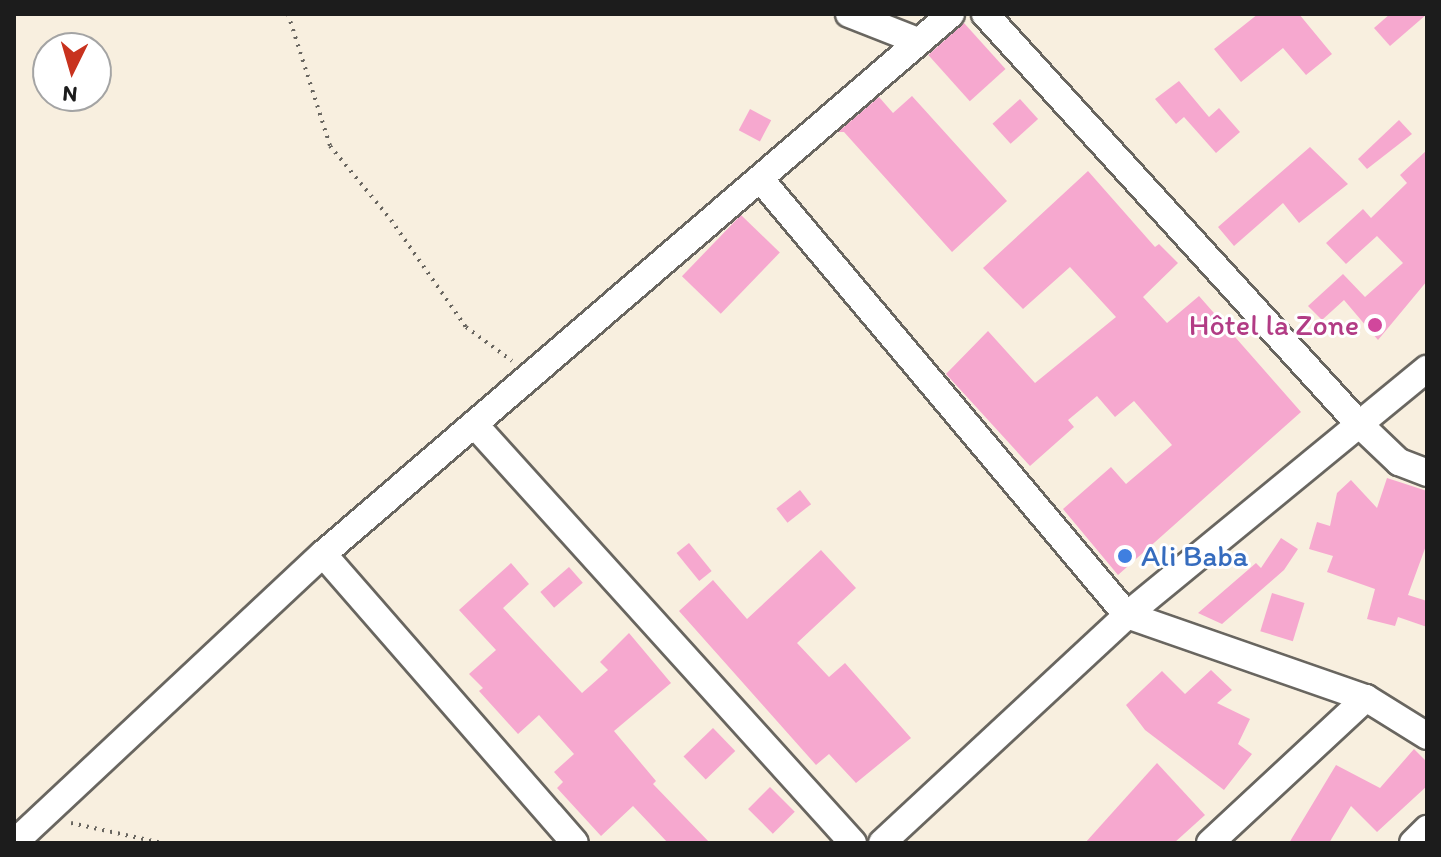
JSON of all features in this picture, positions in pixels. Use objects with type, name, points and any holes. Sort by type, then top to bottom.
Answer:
[{"type":"street","points":[[849,14],[918,41]]},
{"type":"street","points":[[14,843],[323,554],[762,181],[951,14]]},
{"type":"street","points":[[985,14],[1358,423],[1399,462],[1427,473]]},
{"type":"street","points":[[762,181],[1127,615],[1366,698],[1427,736]]},
{"type":"street","points":[[882,843],[1127,615],[1427,369]]},
{"type":"street","points":[[474,424],[853,843]]},
{"type":"street","points":[[323,554],[575,843]]},
{"type":"street","points":[[1210,843],[1366,698]]},
{"type":"street","points":[[1413,843],[1427,829]]},
{"type":"path","points":[[288,14],[330,146],[391,220],[466,327],[532,375]]},
{"type":"path","points":[[42,817],[162,843]]},
{"type":"building","points":[[1258,14],[1299,14],[1332,54],[1306,75],[1283,48],[1241,82],[1214,49]]},
{"type":"building","points":[[1390,14],[1427,14],[1390,46],[1374,28]]},
{"type":"building","points":[[964,23],[1005,69],[970,101],[928,55]]},
{"type":"building","points":[[1179,81],[1209,117],[1219,108],[1240,132],[1216,153],[1184,117],[1176,124],[1155,99]]},
{"type":"building","points":[[912,96],[1007,201],[952,252],[844,132],[838,132],[879,97],[893,113]]},
{"type":"building","points":[[1020,99],[1038,119],[1011,144],[993,124]]},
{"type":"building","points":[[750,109],[771,120],[760,141],[739,130]]},
{"type":"building","points":[[1399,120],[1412,134],[1367,169],[1358,159]]},
{"type":"building","points":[[1310,147],[1348,184],[1299,223],[1283,203],[1234,246],[1218,227]]},
{"type":"building","points":[[1427,150],[1427,281],[1378,340],[1344,300],[1322,320],[1308,306],[1343,274],[1365,297],[1403,263],[1377,236],[1346,264],[1326,243],[1363,209],[1371,218],[1407,183],[1400,175]]},
{"type":"building","points":[[1088,171],[1155,247],[1159,244],[1178,263],[1143,297],[1167,323],[1199,296],[1301,412],[1118,575],[1063,509],[1111,467],[1126,484],[1172,445],[1134,401],[1115,417],[1097,396],[1068,420],[1074,427],[1030,466],[946,374],[988,331],[1035,383],[1116,317],[1070,267],[1023,309],[983,268]]},
{"type":"building","points":[[741,215],[780,253],[721,314],[682,276]]},
{"type":"building","points":[[1387,478],[1427,491],[1427,543],[1408,595],[1427,601],[1427,627],[1398,617],[1395,626],[1367,619],[1375,589],[1327,572],[1333,556],[1309,549],[1317,522],[1330,526],[1337,493],[1351,480],[1377,508]]},
{"type":"building","points":[[800,490],[811,504],[787,523],[776,508]]},
{"type":"building","points":[[1281,538],[1298,549],[1284,570],[1222,624],[1198,613],[1256,563],[1261,568]]},
{"type":"building","points":[[689,543],[712,571],[699,581],[677,553]]},
{"type":"building","points":[[821,550],[856,588],[797,643],[829,677],[845,663],[911,738],[856,783],[829,754],[816,765],[679,611],[713,580],[747,619]]},
{"type":"building","points":[[511,563],[529,584],[503,608],[582,693],[608,670],[600,662],[629,633],[671,683],[614,731],[656,781],[653,784],[710,843],[668,843],[633,806],[601,836],[557,788],[563,782],[554,772],[574,754],[539,715],[518,734],[479,691],[483,688],[469,674],[496,650],[459,610]]},
{"type":"building","points":[[569,567],[583,583],[554,608],[540,592]]},
{"type":"building","points":[[1272,593],[1305,603],[1293,641],[1260,631]]},
{"type":"building","points":[[1211,670],[1232,690],[1217,703],[1250,719],[1238,744],[1252,754],[1224,790],[1145,730],[1126,705],[1162,671],[1185,694]]},
{"type":"building","points":[[713,728],[735,751],[706,779],[684,756]]},
{"type":"building","points":[[1414,749],[1427,762],[1427,786],[1377,832],[1351,806],[1329,843],[1289,843],[1336,765],[1380,788]]},
{"type":"building","points":[[1157,763],[1205,815],[1174,843],[1085,843]]},
{"type":"building","points":[[770,787],[795,812],[773,834],[748,809]]},
{"type":"place","name":"Hôtel la Zone","points":[[1375,325]]},
{"type":"place","name":"Ali Baba","points":[[1125,556]]}]
